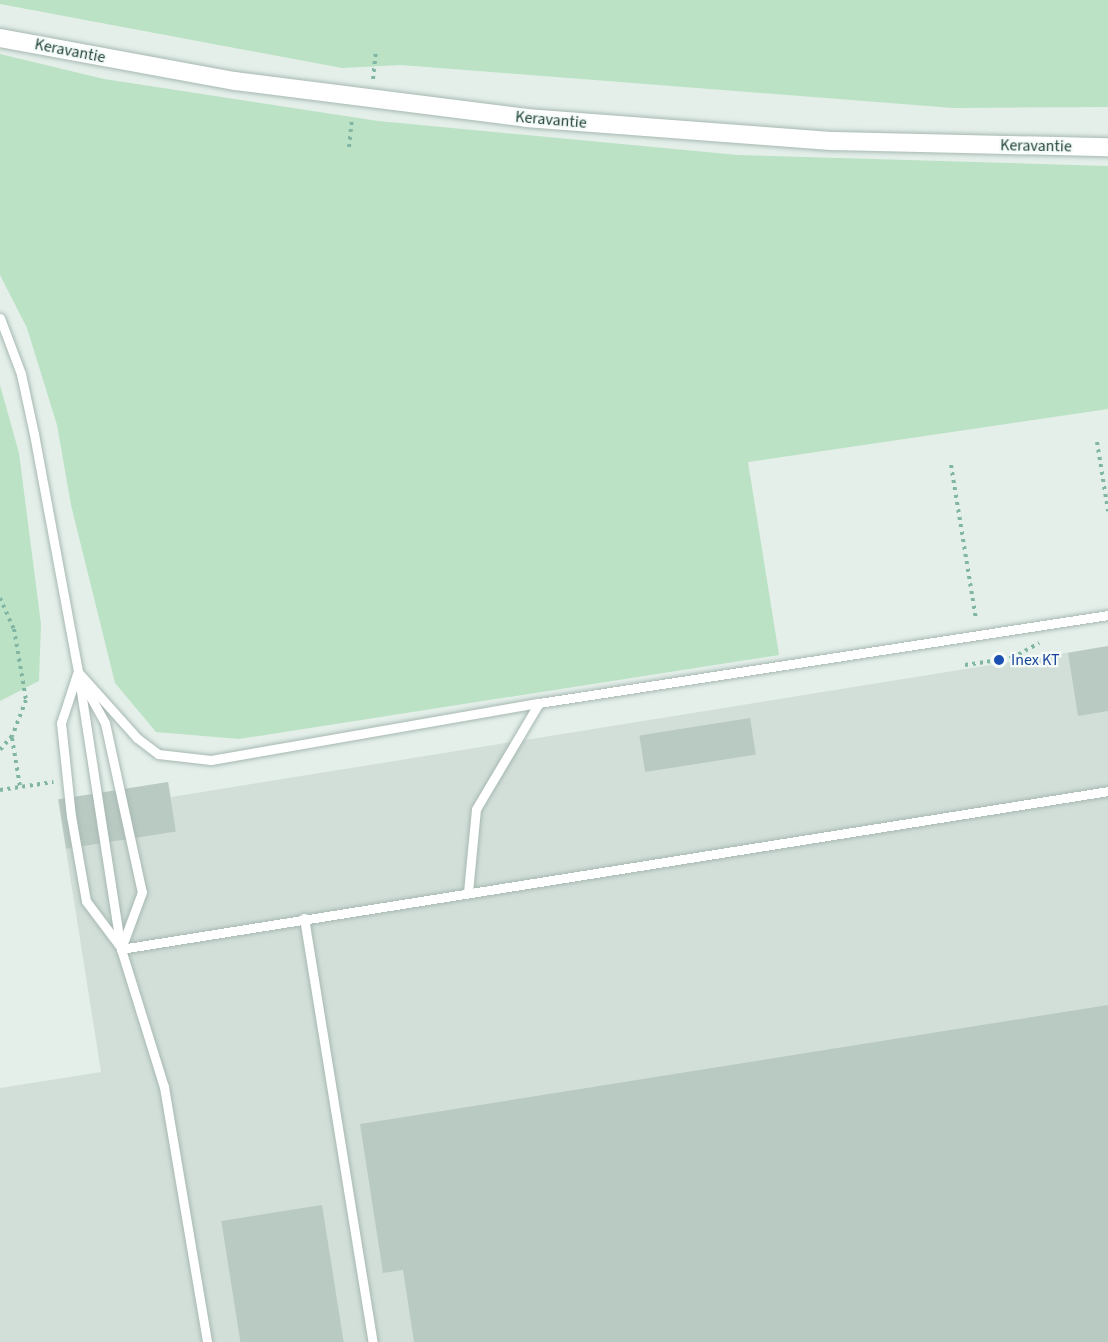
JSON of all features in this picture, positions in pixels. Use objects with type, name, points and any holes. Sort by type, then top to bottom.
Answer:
[{"type":"main road","name":"Keravantie","points":[[0,38],[236,81],[355,98],[687,133],[834,141],[1108,147]]},
{"type":"lane","points":[[0,318],[23,384],[78,672],[121,949],[164,1088],[207,1342]]},
{"type":"lane","points":[[78,672],[137,738],[158,754],[182,759],[211,760],[539,703],[1108,615]]},
{"type":"lane","points":[[78,672],[60,723],[72,816],[86,901],[121,949]]},
{"type":"lane","points":[[78,672],[105,723],[142,892],[121,949]]},
{"type":"lane","points":[[468,892],[476,809],[539,703]]},
{"type":"lane","points":[[121,949],[1108,791]]},
{"type":"lane","points":[[304,918],[373,1342]]},
{"type":"path","points":[[349,147],[355,98]]},
{"type":"path","points":[[1097,442],[1108,511]]},
{"type":"path","points":[[951,465],[976,619]]},
{"type":"path","points":[[0,598],[14,629],[26,700],[12,736],[0,750]]},
{"type":"path","points":[[965,665],[1012,658],[1050,642]]},
{"type":"path","points":[[12,736],[20,787]]},
{"type":"path","points":[[0,790],[56,781]]},
{"type":"shaded area","points":[[1108,646],[1108,1342],[0,1342],[0,1088],[101,1072],[58,800],[168,782],[171,797]]},
{"type":"green space","points":[[0,0],[1108,0],[1108,107],[953,108],[401,65],[342,68],[0,4]]},
{"type":"green space","points":[[0,54],[104,79],[378,121],[738,155],[1108,166],[1108,409],[748,462],[779,655],[239,739],[156,732],[115,683],[71,505],[57,425],[27,328],[0,275]]},
{"type":"green space","points":[[0,385],[19,453],[41,624],[39,681],[0,701]]},
{"type":"building","points":[[1108,646],[1108,711],[1078,716],[1068,653]]},
{"type":"building","points":[[750,718],[756,755],[645,772],[639,736]]},
{"type":"building","points":[[168,782],[176,831],[66,849],[58,799]]},
{"type":"building","points":[[1108,1005],[1108,1342],[414,1342],[403,1270],[383,1273],[360,1124]]},
{"type":"building","points":[[322,1205],[344,1342],[240,1342],[221,1221]]},
{"type":"place","name":"Inex KT","points":[[999,660]]}]
